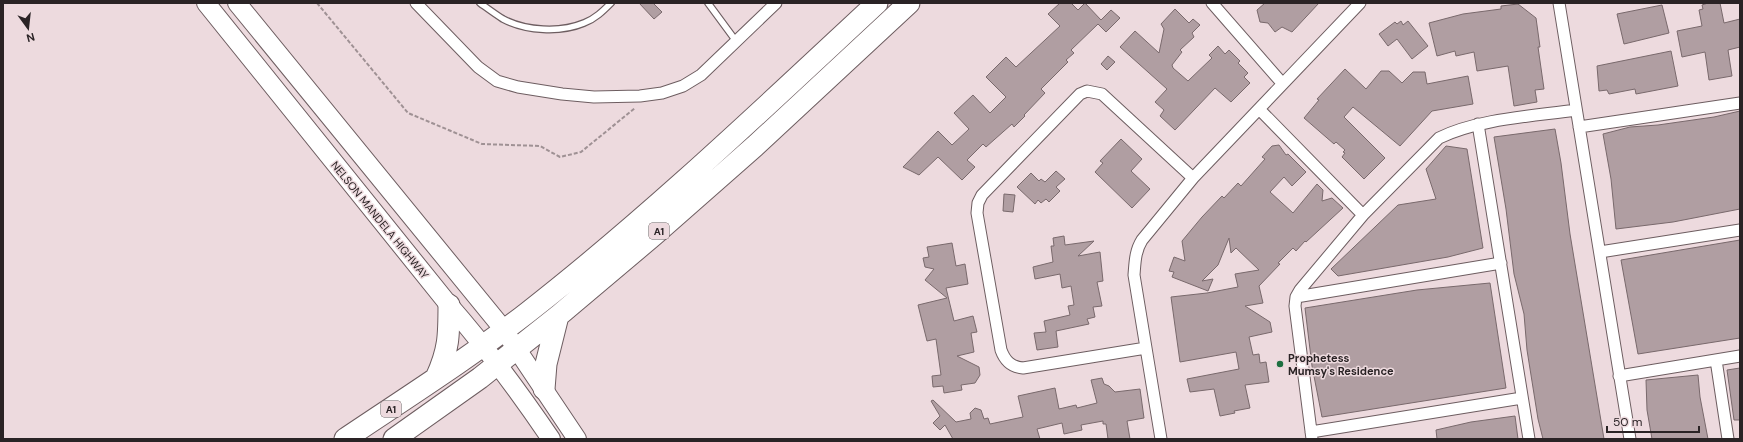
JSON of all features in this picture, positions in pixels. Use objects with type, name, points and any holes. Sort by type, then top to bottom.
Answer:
[{"type":"highway","name":"A1","points":[[345,439],[484,345],[652,211],[877,3]]},
{"type":"highway","name":"A1","points":[[394,439],[498,364],[558,316],[654,235],[749,151],[909,3]]},
{"type":"highway","points":[[436,378],[447,349],[449,305]]},
{"type":"highway","points":[[544,389],[546,364],[558,316]]},
{"type":"main road","name":"NELSON MANDELA HIGHWAY","points":[[206,3],[449,305],[484,345],[550,439]]},
{"type":"main road","points":[[237,3],[504,330],[577,439]]},
{"type":"street","points":[[416,3],[478,67],[497,81],[518,87],[562,94],[594,96],[662,93],[683,86],[701,75],[776,3]]},
{"type":"street","points":[[1212,3],[1282,83]]},
{"type":"street","points":[[1161,439],[1134,275],[1138,247],[1142,240],[1193,178],[1360,3]]},
{"type":"street","points":[[1559,3],[1630,439]]},
{"type":"street","points":[[1146,348],[1023,368],[1015,367],[1009,364],[1001,350],[977,213],[978,203],[982,195],[1080,94],[1087,91],[1102,94],[1193,178]]},
{"type":"street","points":[[1579,127],[1740,103]]},
{"type":"street","points":[[1259,109],[1363,215]]},
{"type":"street","points":[[1522,398],[1312,435],[1295,306],[1296,297],[1300,290],[1363,215],[1439,138],[1454,130],[1478,124],[1576,110]]},
{"type":"street","points":[[1478,124],[1529,439]]},
{"type":"street","points":[[1600,252],[1740,230]]},
{"type":"street","points":[[1296,297],[1501,263]]},
{"type":"street","points":[[1619,376],[1740,356]]},
{"type":"street","points":[[1716,360],[1728,439]]},
{"type":"lane","points":[[480,3],[503,19],[532,28],[562,29],[584,23],[599,14],[612,3]]},
{"type":"lane","points":[[708,3],[736,42]]},
{"type":"path","points":[[317,3],[408,113],[482,144],[540,146],[560,157],[581,152],[651,94]]},
{"type":"building","points":[[639,3],[653,3],[662,12],[654,19]]},
{"type":"building","points":[[1060,3],[1071,3],[1078,10],[1085,3],[1101,20],[1111,10],[1120,18],[1106,32],[1098,24],[1071,50],[1074,53],[1066,60],[1068,62],[1041,89],[1045,93],[1024,115],[1025,116],[1014,127],[1012,124],[986,147],[983,144],[967,160],[975,167],[962,180],[938,157],[919,175],[903,167],[938,131],[952,145],[969,129],[954,113],[973,95],[990,113],[1006,97],[986,77],[1006,57],[1016,67],[1060,26],[1048,14]]},
{"type":"building","points":[[1265,3],[1319,3],[1292,32],[1282,27],[1275,32],[1268,23],[1260,22],[1257,10]]},
{"type":"building","points":[[1708,3],[1720,3],[1724,23],[1740,19],[1740,47],[1728,50],[1732,76],[1709,80],[1705,52],[1682,57],[1677,31],[1702,26],[1699,10],[1703,9],[1702,5]]},
{"type":"building","points":[[1518,4],[1536,18],[1540,47],[1538,47],[1544,89],[1535,90],[1537,102],[1514,106],[1508,66],[1477,71],[1474,52],[1456,56],[1455,51],[1437,56],[1429,23],[1463,14],[1501,9],[1501,6]]},
{"type":"building","points":[[1662,5],[1669,33],[1624,44],[1617,14]]},
{"type":"building","points":[[1175,9],[1189,23],[1193,19],[1200,25],[1192,33],[1194,37],[1180,50],[1182,52],[1172,65],[1173,68],[1188,81],[1212,58],[1209,55],[1218,46],[1225,54],[1229,50],[1240,61],[1238,63],[1248,73],[1244,77],[1250,83],[1231,102],[1215,88],[1175,130],[1160,116],[1164,110],[1155,102],[1167,89],[1120,47],[1135,31],[1159,53],[1164,29],[1161,24]]},
{"type":"building","points":[[1401,21],[1403,25],[1408,21],[1428,46],[1412,59],[1397,39],[1388,46],[1379,34],[1395,22],[1397,24]]},
{"type":"building","points":[[1671,51],[1678,86],[1636,94],[1635,89],[1609,94],[1607,90],[1599,91],[1597,66]]},
{"type":"building","points":[[1108,56],[1115,62],[1107,70],[1101,64]]},
{"type":"building","points":[[1345,69],[1366,89],[1381,71],[1389,71],[1402,83],[1413,72],[1425,72],[1427,84],[1468,76],[1473,104],[1432,111],[1400,146],[1353,107],[1344,117],[1385,158],[1364,179],[1342,157],[1345,150],[1336,142],[1334,144],[1304,118],[1319,100],[1317,99]]},
{"type":"building","points":[[1740,111],[1740,209],[1673,222],[1616,229],[1611,179],[1603,134],[1630,127],[1658,125],[1714,117]]},
{"type":"building","points":[[1555,129],[1570,234],[1604,439],[1543,439],[1538,419],[1527,350],[1524,314],[1514,274],[1506,209],[1494,137]]},
{"type":"building","points":[[1121,139],[1142,159],[1131,171],[1150,189],[1132,208],[1095,172],[1103,163],[1100,161]]},
{"type":"building","points":[[1279,145],[1286,155],[1288,154],[1306,172],[1292,186],[1284,177],[1270,192],[1293,213],[1317,184],[1323,190],[1322,201],[1332,198],[1343,208],[1306,242],[1305,241],[1296,251],[1293,248],[1278,263],[1280,264],[1259,286],[1263,303],[1245,306],[1270,322],[1272,332],[1249,337],[1253,355],[1259,354],[1260,363],[1266,362],[1269,382],[1245,385],[1250,408],[1234,411],[1235,413],[1220,416],[1214,389],[1190,392],[1187,379],[1239,369],[1236,352],[1180,362],[1171,297],[1207,293],[1238,287],[1235,274],[1259,270],[1236,248],[1231,253],[1229,238],[1218,265],[1202,281],[1213,279],[1208,291],[1172,277],[1174,272],[1169,271],[1174,257],[1185,261],[1182,241],[1202,217],[1222,196],[1224,198],[1238,183],[1241,186],[1265,159],[1262,157],[1272,146]]},
{"type":"building","points":[[1446,146],[1467,149],[1483,248],[1448,257],[1338,276],[1331,269],[1398,205],[1436,199],[1426,169]]},
{"type":"building","points":[[1056,171],[1065,179],[1056,187],[1060,191],[1049,202],[1046,199],[1041,203],[1038,200],[1035,204],[1017,187],[1031,173],[1039,181],[1041,179],[1045,182]]},
{"type":"building","points":[[1004,194],[1015,195],[1013,212],[1003,211]]},
{"type":"building","points":[[1064,236],[1065,245],[1094,241],[1078,256],[1100,252],[1103,281],[1097,282],[1102,306],[1093,307],[1095,317],[1087,319],[1089,324],[1056,331],[1058,347],[1037,350],[1034,333],[1046,332],[1044,321],[1070,315],[1068,306],[1074,305],[1071,286],[1062,288],[1060,274],[1035,279],[1033,267],[1053,262],[1051,246],[1054,246],[1053,238]]},
{"type":"building","points":[[1740,240],[1740,338],[1638,354],[1621,260]]},
{"type":"building","points":[[952,243],[956,266],[965,264],[968,284],[946,288],[954,321],[973,316],[977,332],[971,333],[974,352],[957,356],[979,367],[980,375],[975,383],[961,385],[962,390],[944,393],[943,386],[933,387],[932,376],[941,375],[936,339],[927,341],[918,305],[947,298],[925,280],[934,269],[925,267],[923,258],[929,257],[927,247]]},
{"type":"building","points":[[1490,283],[1506,388],[1322,417],[1312,366],[1305,308],[1417,290]]},
{"type":"building","points":[[1740,368],[1740,420],[1734,420],[1727,370]]},
{"type":"building","points":[[1698,375],[1700,397],[1708,439],[1652,439],[1647,410],[1646,380]]},
{"type":"building","points":[[1102,378],[1104,384],[1109,386],[1115,392],[1140,389],[1144,418],[1127,421],[1130,439],[1108,439],[1106,424],[1103,424],[1103,421],[1081,425],[1082,430],[1064,434],[1062,423],[1037,429],[1040,439],[953,439],[945,425],[940,430],[933,423],[940,416],[931,401],[933,400],[956,422],[971,419],[970,413],[975,408],[981,410],[984,419],[988,418],[990,424],[1023,417],[1018,396],[1055,388],[1059,409],[1076,405],[1077,408],[1097,403],[1091,380]]},
{"type":"building","points":[[1515,416],[1518,439],[1437,439],[1436,430],[1471,422]]},
{"type":"place","name":"Prophetess Mumsy's Residence","points":[[1280,364]]}]
